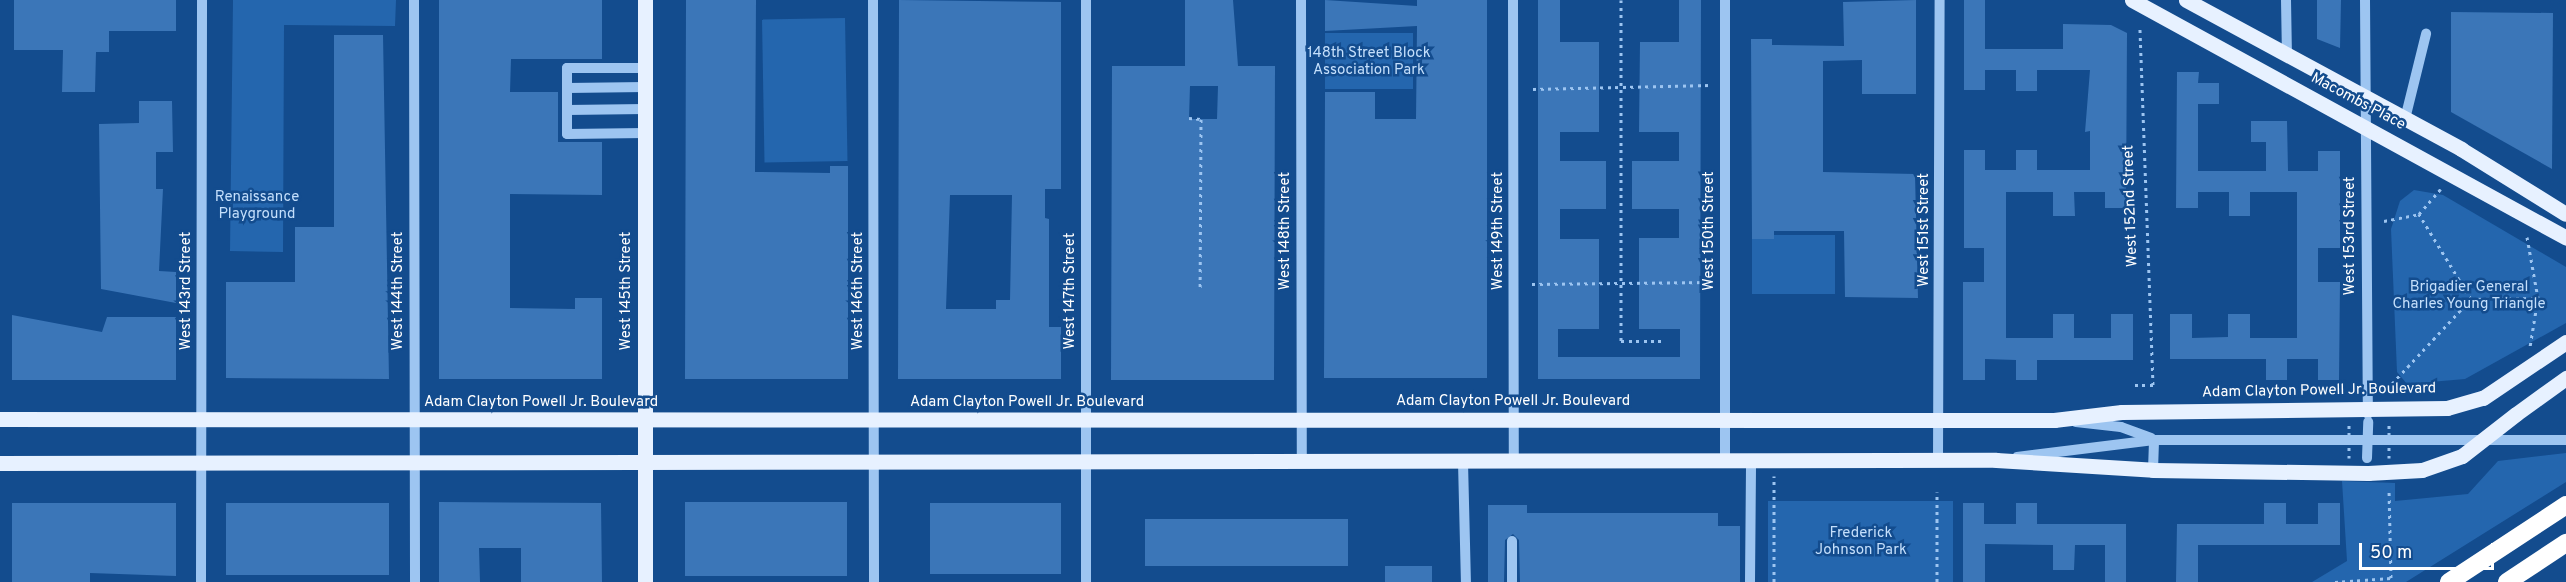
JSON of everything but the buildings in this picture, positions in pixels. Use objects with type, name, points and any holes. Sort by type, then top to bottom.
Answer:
[{"type":"highway","points":[[2449,582],[2566,505]]},
{"type":"highway","points":[[2507,582],[2566,543]]},
{"type":"main road","name":"West 145th Street","points":[[645,0],[645,582]]},
{"type":"main road","name":"Macombs Place","points":[[2186,0],[2405,119],[2566,214]]},
{"type":"main road","name":"Macombs Place","points":[[2140,2],[2564,232]]},
{"type":"main road","name":"Adam Clayton Powell Jr. Boulevard","points":[[0,420],[2054,420],[2122,411],[2368,415],[2472,402],[2566,342]]},
{"type":"main road","name":"Adam Clayton Powell Jr. Boulevard","points":[[0,463],[1996,460],[2154,470],[2367,465],[2422,470],[2462,456],[2566,378]]},
{"type":"street","name":"West 143rd Street","points":[[201,582],[202,0]]},
{"type":"street","name":"West 144th Street","points":[[414,0],[415,582]]},
{"type":"street","name":"West 146th Street","points":[[873,0],[874,582]]},
{"type":"street","name":"West 147th Street","points":[[1086,0],[1086,582]]},
{"type":"street","name":"West 148th Street","points":[[1301,0],[1302,462]]},
{"type":"street","name":"West 149th Street","points":[[1513,0],[1514,462]]},
{"type":"street","name":"West 150th Street","points":[[1725,0],[1725,462]]},
{"type":"street","name":"West 151st Street","points":[[1938,461],[1940,0]]},
{"type":"street","points":[[2286,0],[2287,55]]},
{"type":"street","name":"West 153rd Street","points":[[2365,0],[2367,465]]},
{"type":"street","points":[[2405,119],[2426,34]]},
{"type":"street","points":[[645,68],[567,68],[567,134],[645,133]]},
{"type":"street","points":[[567,88],[645,87]]},
{"type":"street","points":[[567,110],[645,109]]},
{"type":"street","name":"Adam Clayton Powell Jr. Boulevard","points":[[2054,420],[2121,427],[2154,440]]},
{"type":"street","points":[[2154,440],[2154,470]]},
{"type":"street","name":"Adam Clayton Powell Jr. Boulevard","points":[[1996,460],[2154,440],[2566,440]]},
{"type":"street","points":[[1750,582],[1751,461]]},
{"type":"street","points":[[1463,462],[1466,582]]},
{"type":"street","points":[[1512,541],[1512,582]]},
{"type":"path","points":[[1620,0],[1619,283],[1621,341],[1663,341]]},
{"type":"path","name":"West 152nd Street","points":[[2135,385],[2153,385],[2140,27]]},
{"type":"path","points":[[1533,89],[1711,85]]},
{"type":"path","points":[[1189,118],[1201,118],[1200,290]]},
{"type":"path","points":[[2384,221],[2419,214],[2441,189]]},
{"type":"path","points":[[2419,214],[2471,299]]},
{"type":"path","points":[[2527,237],[2538,298],[2530,349]]},
{"type":"path","points":[[1532,284],[1712,282]]},
{"type":"path","points":[[2387,389],[2471,299],[2538,298]]},
{"type":"path","points":[[2349,422],[2349,458]]},
{"type":"path","points":[[2389,422],[2389,458]]},
{"type":"path","points":[[1774,461],[1774,582]]},
{"type":"path","points":[[2335,582],[2391,578],[2389,487]]},
{"type":"path","points":[[1937,492],[1937,582]]},
{"type":"green space","name":"Renaissance Playground","points":[[233,0],[396,0],[395,26],[284,25],[283,252],[230,251]]},
{"type":"green space","points":[[845,18],[847,161],[765,162],[762,19]]},
{"type":"green space","name":"148th Street Block Association Park","points":[[1325,33],[1413,33],[1413,89],[1325,89]]},
{"type":"green space","name":"Brigadier General Charles Young Triangle","points":[[2414,190],[2443,195],[2566,267],[2566,323],[2465,379],[2407,384],[2397,372],[2391,229],[2400,201]]},
{"type":"green space","points":[[1752,235],[1835,235],[1835,294],[1752,294]]},
{"type":"green space","points":[[2566,453],[2566,482],[2406,582],[2312,582],[2347,561],[2342,481],[2395,483],[2395,501],[2468,494],[2498,461]]},
{"type":"green space","name":"Frederick Johnson Park","points":[[1768,501],[1953,501],[1953,582],[1768,582]]}]
